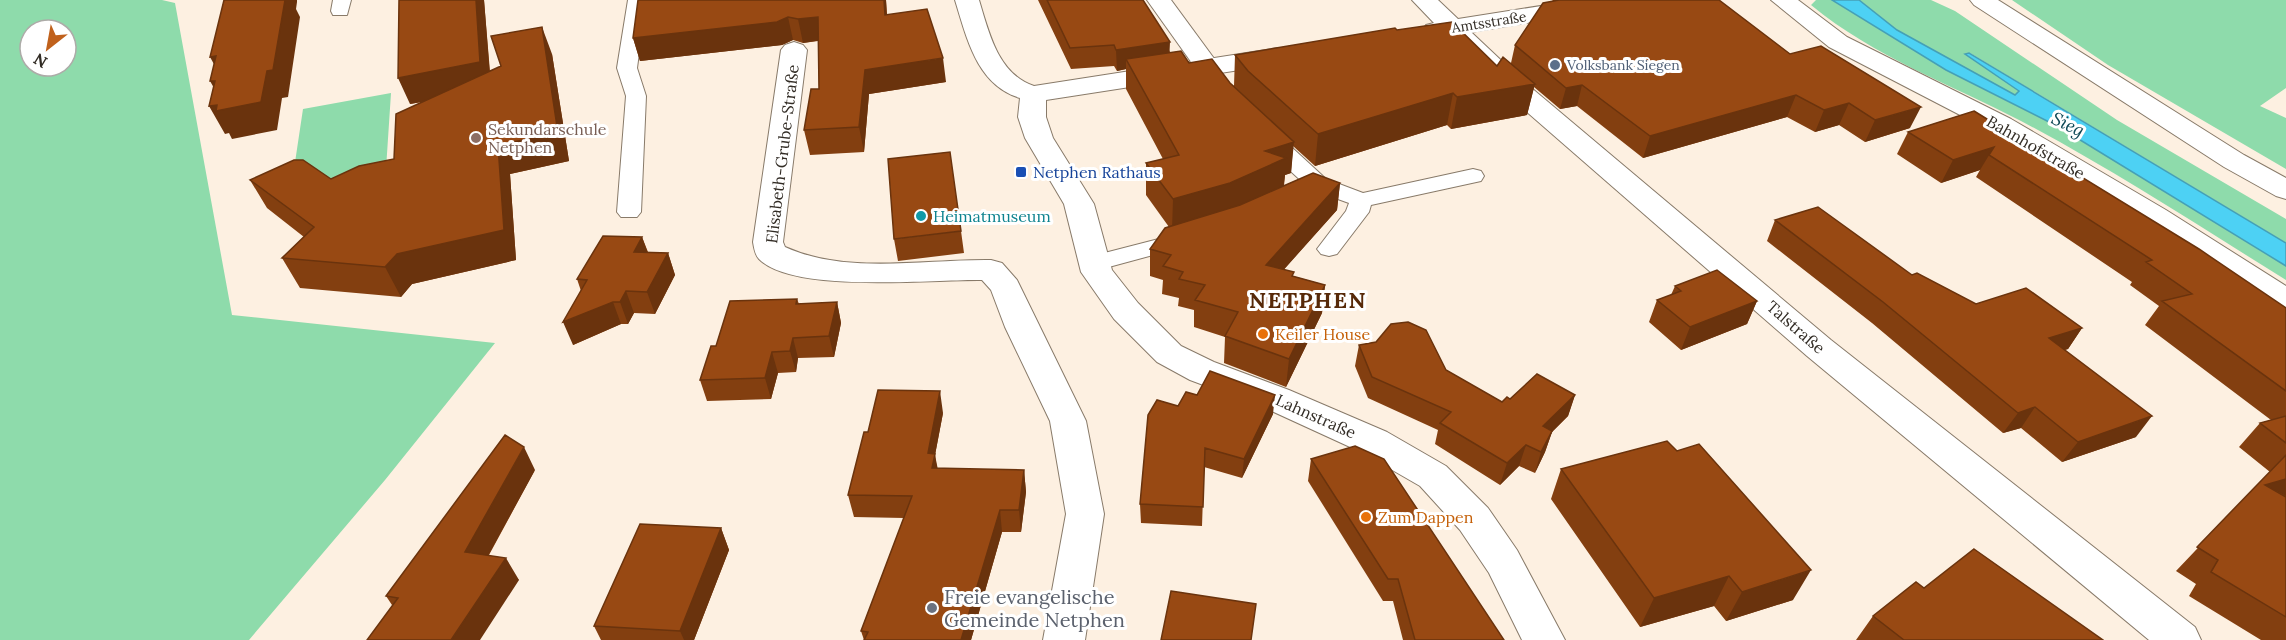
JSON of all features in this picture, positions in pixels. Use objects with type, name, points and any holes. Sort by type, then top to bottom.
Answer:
[{"type":"street","points":[[967,0],[975,25],[996,69],[1006,83],[1033,94],[1214,76],[1301,52]]},
{"type":"street","points":[[1159,0],[1214,76]]},
{"type":"street","name":"Talstraße","points":[[1424,0],[1450,28],[1514,87],[1819,348],[2180,640]]},
{"type":"street","name":"Amtsstraße","points":[[1416,33],[1624,0]]},
{"type":"street","name":"Bahnhofstraße","points":[[1783,0],[1838,42],[1916,84],[2001,125],[2155,216],[2286,301]]},
{"type":"street","points":[[1982,0],[2234,161],[2286,190]]},
{"type":"street","name":"Elisabeth-Grube-Straße","points":[[794,50],[768,242],[771,253],[787,263],[818,270],[991,270],[1006,287],[1022,327],[1068,421],[1086,514],[1064,640]]},
{"type":"street","name":"Lahnstraße","points":[[1033,94],[1032,117],[1039,138],[1079,204],[1097,272],[1126,311],[1169,354],[1202,371],[1277,399],[1374,442],[1433,476],[1474,519],[1503,562],[1544,640]]},
{"type":"lane","points":[[629,212],[636,96],[627,68],[637,0]]},
{"type":"lane","points":[[1252,123],[1310,189],[1361,200],[1473,176]]},
{"type":"lane","points":[[1329,249],[1357,212],[1361,200]]},
{"type":"lane","points":[[1094,263],[1209,233]]},
{"type":"green space","points":[[0,0],[162,0],[175,3],[232,315],[495,343],[385,480],[249,640],[0,640]]},
{"type":"green space","points":[[1816,0],[1832,0],[1946,70],[2059,127],[2286,266],[2286,280],[2089,158],[1860,40],[1811,5]]},
{"type":"green space","points":[[1859,0],[1931,0],[1955,11],[2117,120],[2286,219],[2286,243],[1970,53],[1966,54],[2019,91],[2016,95],[1897,30]]},
{"type":"green space","points":[[2012,0],[2286,0],[2286,88],[2260,106],[2286,118],[2286,169],[2108,65]]},
{"type":"green space","points":[[391,93],[386,169],[291,189],[303,109]]},
{"type":"water","name":"Sieg","points":[[1832,0],[1859,0],[1897,30],[2015,95],[2019,91],[1965,54],[1969,53],[2286,243],[2286,266],[2059,127],[1946,70]]},
{"type":"building","points":[[224,0],[285,0],[273,70],[267,71],[261,102],[216,111],[217,105],[209,106],[215,81],[210,81],[216,56],[210,57]]},
{"type":"building","points":[[399,0],[476,0],[480,62],[398,78]]},
{"type":"building","points":[[638,0],[884,0],[885,15],[927,9],[943,58],[865,70],[859,127],[804,130],[811,89],[819,89],[818,17],[798,19],[788,17],[777,22],[633,38]]},
{"type":"building","points":[[1047,0],[1143,0],[1170,42],[1116,50],[1114,45],[1070,48]]},
{"type":"building","points":[[1559,0],[1719,0],[1790,54],[1821,46],[1921,107],[1875,120],[1849,103],[1824,110],[1796,95],[1650,136],[1582,85],[1566,88],[1515,45],[1543,3]]},
{"type":"building","points":[[1452,22],[1497,66],[1503,57],[1535,84],[1457,97],[1453,93],[1318,134],[1248,71],[1235,55],[1395,28],[1397,30]]},
{"type":"building","points":[[542,27],[558,133],[498,145],[504,230],[397,254],[385,267],[282,258],[314,227],[250,180],[294,160],[303,160],[331,179],[359,166],[394,159],[396,114],[501,66],[491,36]]},
{"type":"building","points":[[1181,51],[1189,63],[1212,59],[1230,83],[1294,142],[1265,151],[1286,158],[1230,183],[1173,199],[1146,163],[1179,155],[1126,59]]},
{"type":"building","points":[[1974,111],[2199,249],[2286,308],[2286,391],[2162,301],[2192,294],[2146,262],[2152,260],[1989,155],[1994,147],[1953,160],[1908,132]]},
{"type":"building","name":"Heimatmuseum","points":[[950,152],[961,231],[894,239],[888,159]]},
{"type":"building","points":[[1313,173],[1340,183],[1266,265],[1294,272],[1292,276],[1325,285],[1289,359],[1225,336],[1238,312],[1195,300],[1205,285],[1179,279],[1183,272],[1163,266],[1171,255],[1150,249],[1165,228],[1240,205]]},
{"type":"building","points":[[1818,207],[1912,275],[1917,273],[1976,304],[2026,288],[2082,328],[2049,338],[2152,416],[2078,442],[2035,407],[2018,413],[1883,302],[1775,220]]},
{"type":"building","points":[[603,236],[642,237],[634,252],[668,253],[647,292],[626,291],[620,302],[613,302],[563,322],[587,280],[577,279]]},
{"type":"building","points":[[1717,270],[1757,301],[1690,327],[1657,300],[1681,291],[1675,286]]},
{"type":"building","points":[[797,299],[796,304],[837,302],[829,336],[793,338],[790,351],[772,352],[765,378],[700,380],[711,346],[716,346],[730,301]]},
{"type":"building","points":[[1408,322],[1426,330],[1446,370],[1502,402],[1507,397],[1510,399],[1537,374],[1575,395],[1543,426],[1552,431],[1541,452],[1526,445],[1507,463],[1440,423],[1451,412],[1372,377],[1359,345],[1376,342],[1391,324]]},
{"type":"building","points":[[1210,371],[1275,395],[1244,459],[1205,448],[1203,507],[1140,504],[1148,415],[1157,400],[1178,406],[1186,392],[1197,395]]},
{"type":"building","points":[[878,390],[940,391],[928,453],[935,454],[932,468],[1024,470],[1019,510],[1000,510],[961,640],[864,640],[868,632],[861,631],[912,496],[848,495],[864,432],[868,432]]},
{"type":"building","points":[[2286,416],[2286,443],[2260,423]]},
{"type":"building","points":[[505,435],[524,447],[465,552],[506,558],[451,640],[367,640],[398,598],[386,596]]},
{"type":"building","points":[[1667,441],[1677,451],[1699,444],[1811,570],[1742,592],[1729,576],[1654,598],[1561,469]]},
{"type":"building","points":[[1355,446],[1384,459],[1504,640],[1415,640],[1398,579],[1388,579],[1311,459]]},
{"type":"building","points":[[2286,455],[2286,479],[2265,485],[2286,497],[2286,617],[2211,572],[2218,560],[2197,547]]},
{"type":"building","points":[[640,524],[721,528],[680,631],[594,626]]},
{"type":"building","points":[[1974,549],[2103,640],[1904,640],[1873,616],[1916,582],[1924,588]]},
{"type":"building","points":[[1171,591],[1256,604],[1251,640],[1161,640]]},
{"type":"place","name":"Volksbank Siegen","points":[[1555,65]]},
{"type":"place","name":"Sekundarschule Netphen","points":[[476,138]]},
{"type":"place","name":"Netphen Rathaus","points":[[1021,172]]},
{"type":"place","name":"Heimatmuseum","points":[[921,216]]},
{"type":"place","name":"Keiler House","points":[[1263,334]]},
{"type":"place","name":"Zum Dappen","points":[[1366,517]]},
{"type":"place","name":"Freie evangelische Gemeinde Netphen","points":[[932,608]]},
{"type":"district","name":"NETPHEN","points":[[1308,300]]}]
